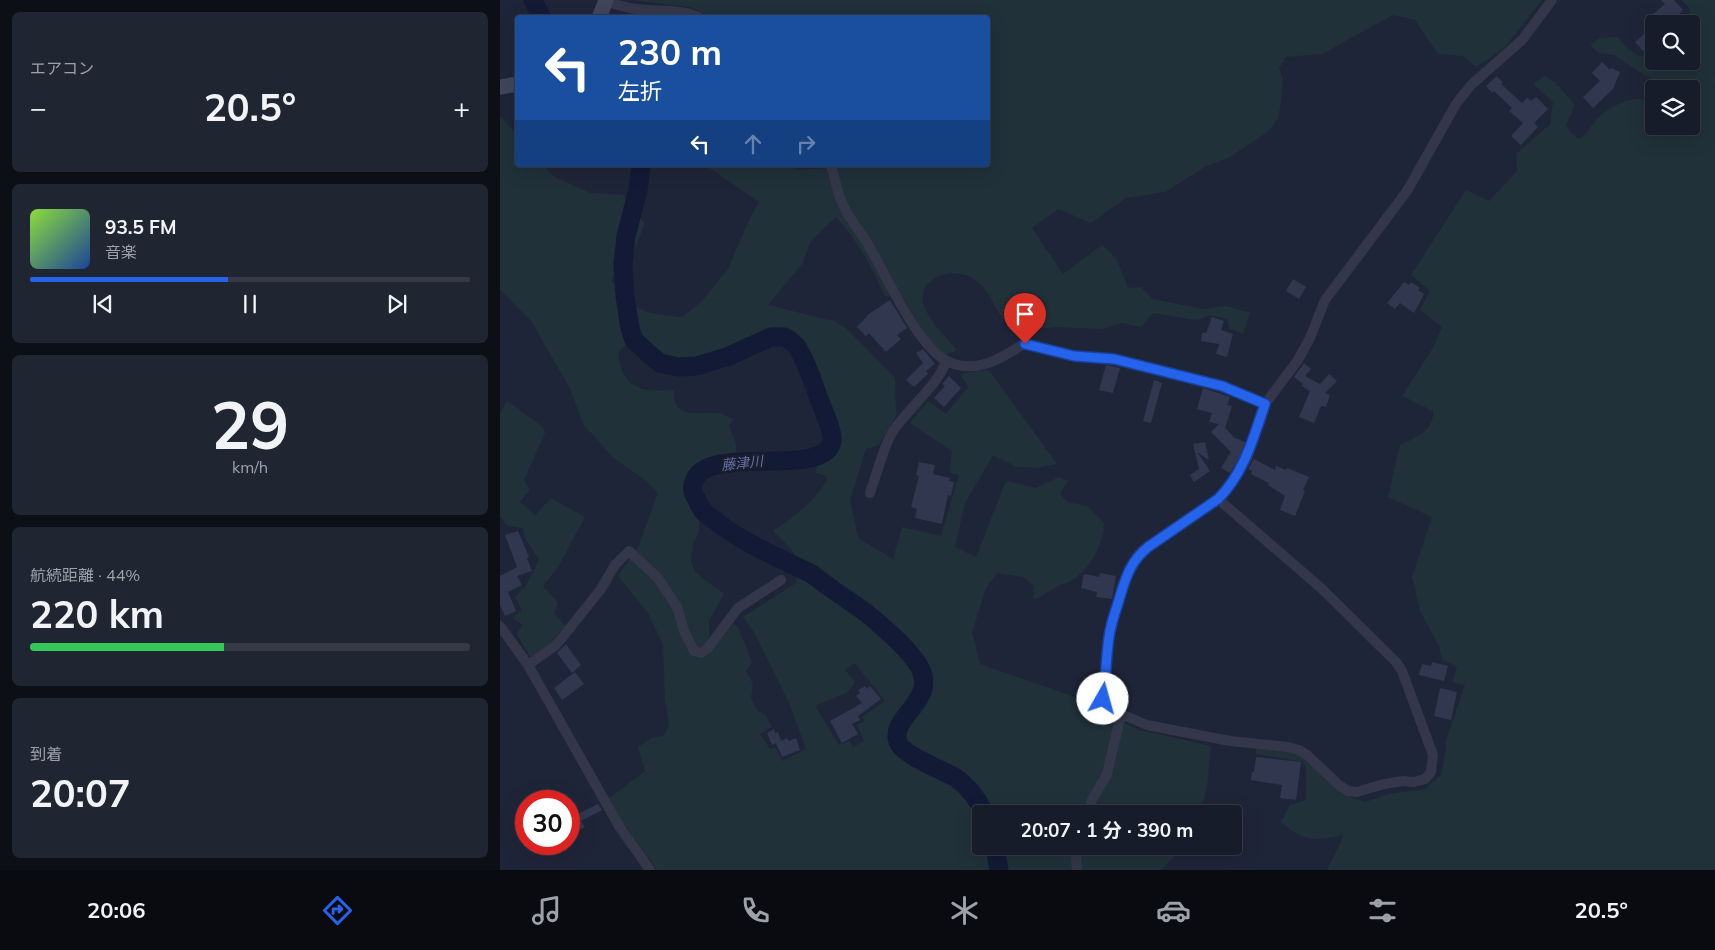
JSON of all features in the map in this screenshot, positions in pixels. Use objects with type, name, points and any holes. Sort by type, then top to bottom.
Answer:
[{"type":"main road","points":[[600,15],[606,0]]},
{"type":"main road","points":[[500,87],[515,84]]},
{"type":"street","points":[[606,0],[634,9],[674,11],[695,15]]},
{"type":"street","points":[[1218,499],[1321,588],[1396,662],[1402,671],[1433,755],[1431,772],[1425,779],[1414,782],[1402,781],[1384,784],[1357,792],[1348,791],[1299,750],[1147,725],[1121,714],[1103,699],[1109,638],[1126,576],[1139,554],[1218,499],[1234,480],[1248,456],[1265,404],[1298,360],[1310,338],[1325,300],[1407,191],[1456,104],[1471,85],[1522,40],[1552,0]]},
{"type":"street","points":[[832,167],[843,207],[868,244],[908,316],[927,342],[946,361],[964,366],[981,366],[1000,360],[1025,344],[1074,356],[1114,359],[1222,386],[1265,404]]},
{"type":"street","points":[[870,493],[891,434],[943,371],[946,361]]},
{"type":"street","points":[[528,664],[555,646],[602,589],[615,565],[629,551],[658,578],[677,607],[684,630],[694,651],[701,653],[708,648],[738,608],[781,580]]},
{"type":"street","points":[[500,626],[528,664],[619,826],[650,870]]},
{"type":"street","points":[[1091,805],[1107,774],[1121,714]]},
{"type":"street","points":[[1077,855],[1077,870]]},
{"type":"shaded area","points":[[630,0],[1542,0],[1505,47],[1476,67],[1463,56],[1438,54],[1415,20],[1393,15],[1322,54],[1286,57],[1279,68],[1283,79],[1279,116],[1270,130],[1230,157],[1205,167],[1165,192],[1126,198],[1091,223],[1058,209],[1032,228],[1063,274],[1102,245],[1116,258],[1128,288],[1141,287],[1153,299],[1203,309],[1226,306],[1250,313],[1243,334],[1230,329],[1227,319],[1211,315],[1197,320],[1153,313],[1141,327],[1122,323],[1102,329],[1055,327],[1014,332],[1003,320],[989,294],[976,280],[966,275],[948,273],[940,275],[927,285],[923,294],[928,314],[942,334],[957,350],[945,355],[928,339],[903,298],[885,296],[864,255],[836,217],[811,241],[802,264],[768,305],[833,321],[846,328],[895,378],[896,416],[879,445],[866,449],[850,500],[858,538],[893,559],[902,527],[941,536],[959,475],[950,473],[952,451],[910,423],[928,401],[946,414],[968,387],[960,374],[987,370],[1057,464],[1036,468],[1017,467],[993,455],[965,503],[955,547],[976,557],[1006,481],[1036,488],[1059,477],[1068,481],[1060,494],[1068,502],[1087,506],[1104,523],[1095,555],[1085,569],[1070,581],[1041,596],[1033,599],[1034,586],[1023,577],[997,573],[985,590],[972,633],[980,664],[1095,704],[1112,717],[1139,730],[1211,746],[1206,790],[1202,805],[972,805],[972,855],[1174,855],[1161,870],[657,870],[607,800],[645,771],[638,747],[652,738],[663,736],[669,726],[665,699],[663,644],[648,613],[618,576],[638,547],[658,493],[646,481],[613,457],[583,424],[570,388],[531,321],[500,289],[500,116],[515,132],[515,167],[544,167],[555,177],[590,193],[623,195],[645,224],[632,255],[616,270],[611,280],[628,299],[641,309],[657,314],[682,317],[701,302],[728,269],[759,202],[708,167],[791,167],[799,170],[840,167],[990,167],[990,15],[708,15],[690,7]],"holes":[[[776,333],[793,341],[802,349],[805,355],[826,410],[834,441],[833,448],[829,454],[818,461],[816,473],[826,476],[827,480],[822,488],[803,509],[773,531],[791,549],[800,563],[796,583],[743,617],[754,632],[790,705],[806,749],[782,761],[776,748],[770,749],[760,734],[772,727],[766,716],[758,711],[751,698],[753,684],[746,671],[752,662],[738,627],[733,624],[717,644],[709,638],[709,621],[724,594],[696,573],[691,562],[693,543],[699,533],[699,489],[702,480],[714,472],[732,468],[736,447],[729,426],[733,419],[722,414],[689,413],[683,411],[678,407],[674,390],[650,390],[636,386],[625,376],[621,368],[619,353],[622,348],[637,338],[658,359],[674,364],[703,360]],[[855,663],[885,701],[862,717],[865,721],[857,725],[864,741],[853,747],[849,741],[839,745],[815,706],[848,692],[855,682],[845,670]]]},
{"type":"shaded area","points":[[1682,0],[1715,0],[1715,870],[1327,870],[1344,835],[1318,839],[1304,837],[1281,822],[1290,805],[1306,800],[1306,769],[1304,762],[1256,754],[1256,748],[1295,753],[1307,758],[1350,797],[1365,802],[1389,794],[1425,789],[1441,775],[1446,740],[1465,685],[1453,682],[1457,666],[1442,660],[1439,646],[1420,611],[1412,577],[1432,517],[1388,497],[1400,445],[1423,433],[1431,424],[1433,418],[1433,411],[1402,396],[1433,348],[1442,327],[1420,310],[1430,291],[1411,275],[1466,190],[1489,201],[1517,171],[1516,154],[1550,124],[1553,102],[1533,84],[1545,76],[1555,82],[1575,105],[1566,125],[1571,133],[1579,139],[1603,113],[1634,99],[1645,100],[1645,135],[1700,135],[1700,80],[1655,80],[1614,55],[1599,53],[1590,45],[1599,38],[1617,37],[1627,48],[1641,57],[1645,53],[1645,70],[1700,70],[1700,15],[1687,15],[1691,11]]},
{"type":"shaded area","points":[[507,401],[543,427],[545,433],[524,480],[530,490],[520,502],[535,515],[551,498],[585,517],[558,567],[543,586],[558,603],[554,614],[566,626],[551,643],[530,657],[517,634],[523,625],[513,618],[522,610],[515,597],[527,584],[539,560],[527,541],[522,528],[506,525],[500,516],[500,413]]},
{"type":"building","points":[[1661,0],[1674,0],[1683,10],[1680,15],[1652,15],[1665,4]]},
{"type":"building","points":[[1645,33],[1645,49],[1643,51],[1635,42]]},
{"type":"building","points":[[1602,62],[1610,70],[1611,68],[1620,72],[1613,89],[1593,108],[1583,97],[1600,81],[1592,73]]},
{"type":"building","points":[[1497,76],[1503,83],[1501,84],[1522,103],[1527,98],[1531,101],[1536,97],[1548,109],[1534,123],[1538,127],[1521,145],[1511,136],[1523,123],[1509,111],[1512,108],[1486,86]]},
{"type":"building","points":[[1293,279],[1306,287],[1299,299],[1286,291]]},
{"type":"building","points":[[1404,282],[1409,285],[1411,282],[1420,288],[1418,290],[1424,294],[1414,313],[1400,303],[1395,309],[1387,303]]},
{"type":"building","points":[[890,300],[907,328],[897,335],[901,339],[886,352],[869,333],[866,336],[857,327],[869,314]]},
{"type":"building","points":[[1212,317],[1224,321],[1221,330],[1233,334],[1227,357],[1216,354],[1219,344],[1201,341],[1202,333],[1206,333]]},
{"type":"building","points":[[923,349],[935,364],[926,371],[928,374],[914,387],[906,380],[923,363],[916,353]]},
{"type":"building","points":[[1304,363],[1311,369],[1305,376],[1320,384],[1329,374],[1337,381],[1325,393],[1330,395],[1326,407],[1321,406],[1314,423],[1299,417],[1310,391],[1302,386],[1303,384],[1294,377]]},
{"type":"building","points":[[1106,365],[1120,368],[1113,393],[1099,390]]},
{"type":"building","points":[[949,376],[961,388],[944,407],[934,398],[945,386],[942,384]]},
{"type":"building","points":[[1154,380],[1162,383],[1151,423],[1143,421]]},
{"type":"building","points":[[1203,388],[1230,397],[1227,405],[1232,406],[1225,428],[1235,438],[1245,442],[1242,453],[1230,473],[1221,468],[1231,452],[1211,432],[1219,424],[1209,422],[1212,413],[1197,409]]},
{"type":"building","points":[[1205,442],[1209,460],[1197,452],[1210,471],[1194,482],[1190,475],[1199,469],[1193,444]]},
{"type":"building","points":[[1254,459],[1275,470],[1276,466],[1286,470],[1287,468],[1309,477],[1295,516],[1280,510],[1285,496],[1268,485],[1269,483],[1251,474],[1252,471],[1248,469]]},
{"type":"building","points":[[919,462],[935,465],[933,474],[950,478],[949,481],[954,482],[951,496],[948,495],[942,524],[915,518],[917,509],[911,507],[919,476],[916,475]]},
{"type":"building","points":[[518,531],[529,557],[527,558],[532,571],[517,576],[522,585],[508,592],[516,611],[505,616],[500,605],[500,576],[517,567],[505,535]]},
{"type":"building","points":[[1100,573],[1116,576],[1112,599],[1096,597],[1097,592],[1081,588],[1084,574],[1099,577]]},
{"type":"building","points":[[566,644],[581,665],[572,673],[557,653]]},
{"type":"building","points":[[1432,662],[1448,666],[1444,681],[1419,675],[1422,664],[1431,666]]},
{"type":"building","points":[[575,672],[584,684],[562,700],[554,688]]},
{"type":"building","points":[[865,686],[867,689],[870,686],[881,699],[858,716],[860,720],[852,724],[858,734],[842,743],[830,721],[862,703],[856,696],[860,693],[858,690]]},
{"type":"building","points":[[1440,688],[1457,692],[1451,720],[1434,716]]},
{"type":"building","points":[[774,729],[775,733],[778,732],[781,741],[787,738],[789,741],[796,738],[800,750],[782,757],[776,743],[772,745],[767,733]]},
{"type":"building","points":[[1256,757],[1301,762],[1296,800],[1280,798],[1282,785],[1251,780]]},
{"type":"building","points":[[598,804],[602,810],[581,821],[585,827],[580,830],[580,813]]},
{"type":"waterway","name":"藤津川","points":[[533,0],[540,15]]},
{"type":"waterway","name":"藤津川","points":[[641,167],[638,190],[626,236],[623,264],[625,296],[630,328],[634,340],[660,363],[678,367],[697,366],[729,356],[771,337],[785,337],[797,347],[804,361],[831,432],[832,441],[825,452],[810,458],[722,464],[705,469],[695,479],[693,486],[700,506],[706,514],[740,538],[813,575],[865,612],[903,646],[919,666],[923,678],[923,689],[919,699],[900,724],[897,733],[898,742],[901,747],[915,757],[956,778],[973,794],[980,805]]},
{"type":"waterway","name":"藤津川","points":[[996,855],[999,870]]},
{"type":"route","points":[[1025,344],[1074,356],[1114,359],[1222,386],[1265,404],[1248,456],[1227,490],[1218,499],[1139,554],[1130,566],[1109,638],[1103,699]]}]
